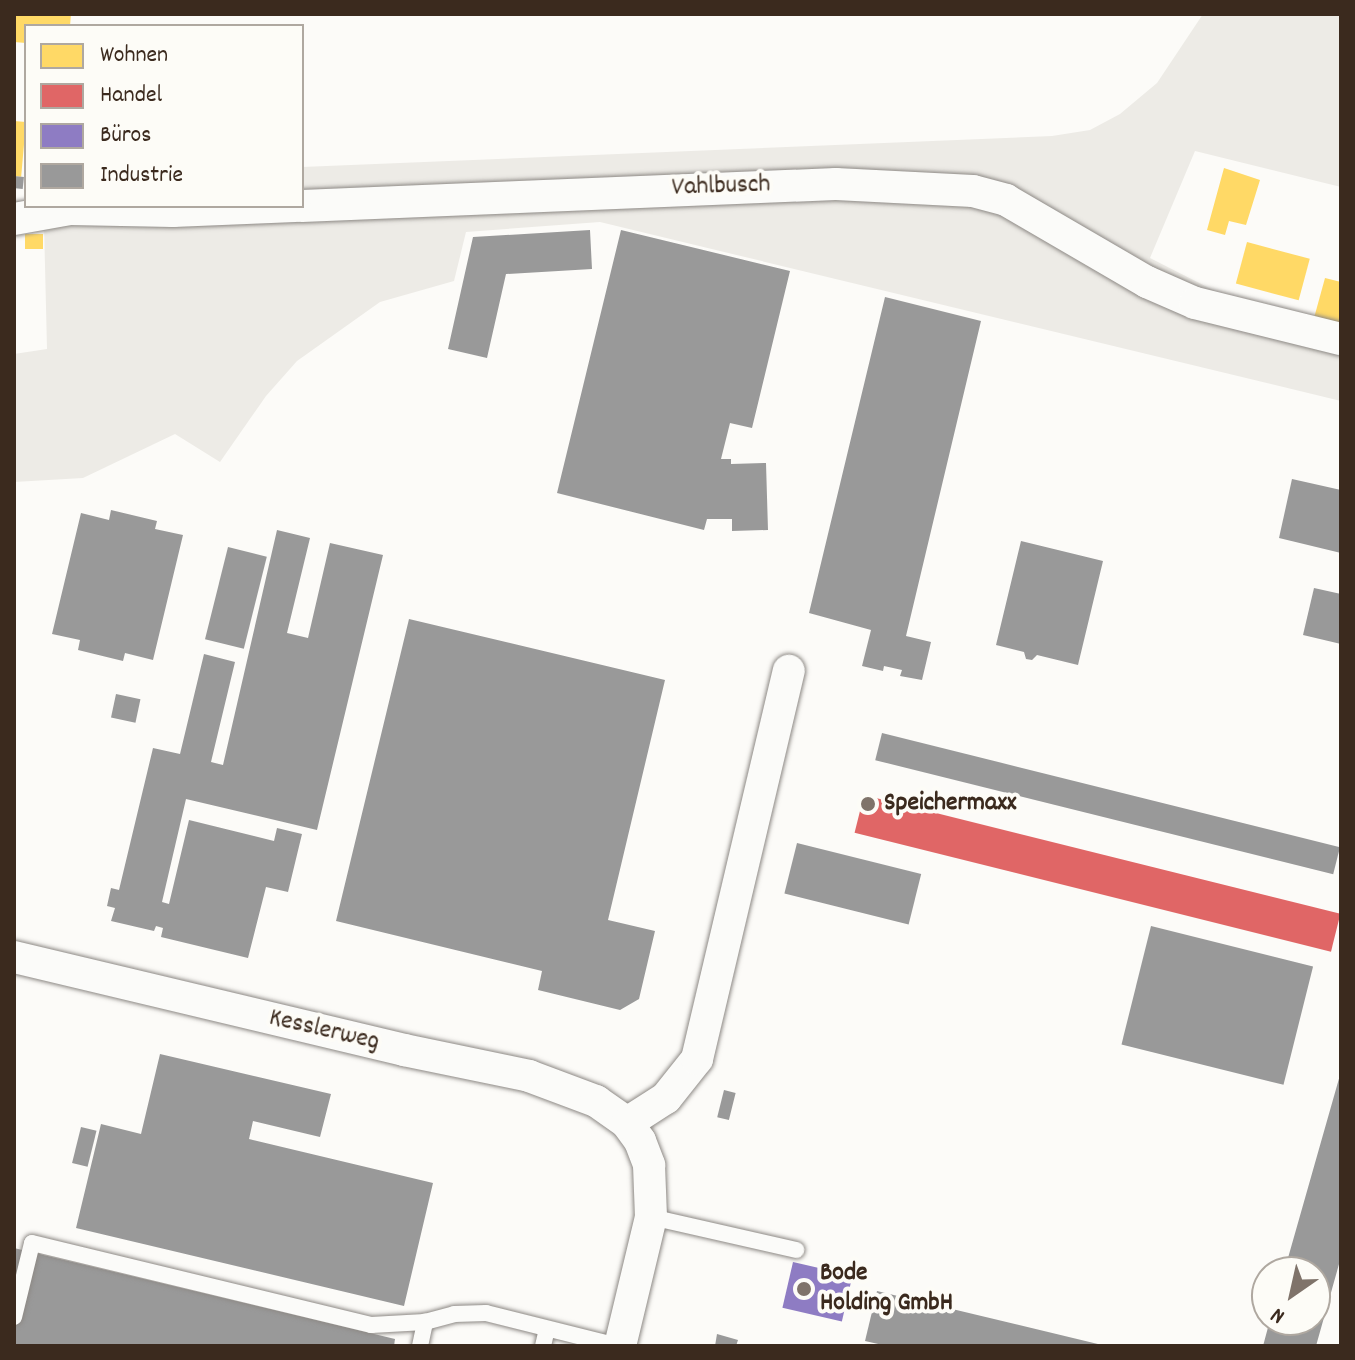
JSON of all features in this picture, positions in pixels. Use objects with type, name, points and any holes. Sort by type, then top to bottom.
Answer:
[{"type":"street","name":"Vahlbusch","points":[[304,206],[821,184],[939,188],[1006,200],[1147,282],[1195,303],[1341,339]]},
{"type":"street","points":[[14,219],[64,209],[173,211],[246,208]]},
{"type":"street","points":[[627,1123],[666,1098],[697,1059],[789,671]]},
{"type":"street","name":"Kesslerweg","points":[[14,957],[529,1076],[596,1101],[627,1123],[640,1141],[649,1165],[651,1217],[619,1346]]},
{"type":"lane","points":[[651,1217],[718,1239],[796,1250]]},
{"type":"lane","points":[[14,1317],[32,1243],[371,1325],[425,1322],[454,1314],[486,1313],[619,1346]]},
{"type":"lane","points":[[420,1346],[425,1322]]},
{"type":"lane","points":[[543,1346],[547,1329]]},
{"type":"shaded area","points":[[1203,14],[1341,14],[1341,187],[1195,151],[1150,258],[1215,291],[1341,334],[1341,401],[600,222],[466,232],[454,281],[380,302],[297,361],[266,396],[220,462],[175,434],[83,478],[14,482],[14,354],[47,349],[44,224],[304,208],[304,167],[1052,136],[1090,130],[1120,114],[1157,83]]},
{"type":"building: Wohnen","points":[[14,14],[71,14],[70,24],[24,24],[24,43],[14,42]]},
{"type":"building: Wohnen","points":[[14,121],[24,122],[21,177],[14,176]]},
{"type":"building: Wohnen","points":[[1224,168],[1260,180],[1246,225],[1229,221],[1225,235],[1207,230]]},
{"type":"building: Wohnen","points":[[25,234],[43,234],[43,249],[25,249]]},
{"type":"building: Wohnen","points":[[1247,242],[1310,259],[1299,300],[1236,284]]},
{"type":"building: Wohnen","points":[[1325,278],[1341,282],[1341,325],[1314,318]]},
{"type":"building: Handel","points":[[864,795],[1340,914],[1331,952],[855,833]]},
{"type":"building: Büros","points":[[793,1262],[852,1276],[842,1322],[782,1308]]},
{"type":"building: Industrie","points":[[14,176],[24,177],[23,189],[14,188]]},
{"type":"building: Industrie","points":[[590,230],[592,269],[506,274],[487,358],[448,349],[473,237]]},
{"type":"building: Industrie","points":[[621,230],[790,271],[752,428],[730,423],[721,459],[731,459],[731,464],[766,463],[768,530],[732,531],[732,519],[707,519],[704,530],[557,493]]},
{"type":"building: Industrie","points":[[885,297],[981,321],[906,636],[931,642],[922,680],[900,676],[902,670],[884,666],[883,671],[862,666],[871,630],[809,613]]},
{"type":"building: Industrie","points":[[1292,479],[1341,490],[1341,553],[1279,538]]},
{"type":"building: Industrie","points":[[111,510],[157,521],[155,529],[183,535],[153,660],[125,653],[123,661],[78,650],[80,640],[52,634],[81,513],[109,520]]},
{"type":"building: Industrie","points":[[277,530],[310,538],[287,633],[308,638],[330,543],[383,555],[317,830],[186,799],[162,902],[169,904],[189,820],[274,841],[277,828],[302,834],[288,892],[266,887],[248,958],[161,937],[163,928],[156,926],[154,931],[111,921],[115,908],[107,906],[111,888],[119,890],[153,748],[180,754],[204,654],[235,662],[211,762],[223,765]]},
{"type":"building: Industrie","points":[[1021,541],[1103,561],[1078,665],[1037,655],[1032,660],[1026,659],[1024,652],[996,645]]},
{"type":"building: Industrie","points":[[228,547],[267,557],[244,649],[205,639]]},
{"type":"building: Industrie","points":[[1314,588],[1341,594],[1341,644],[1303,635]]},
{"type":"building: Industrie","points":[[409,619],[665,680],[608,920],[655,931],[639,999],[620,1010],[538,990],[542,971],[336,921]]},
{"type":"building: Industrie","points":[[116,694],[140,699],[135,723],[111,717]]},
{"type":"building: Industrie","points":[[882,733],[1340,847],[1333,874],[875,760]]},
{"type":"building: Industrie","points":[[797,843],[921,874],[909,924],[784,893]]},
{"type":"building: Industrie","points":[[1151,926],[1313,966],[1284,1085],[1121,1044]]},
{"type":"building: Industrie","points":[[160,1054],[331,1094],[320,1137],[253,1121],[249,1139],[433,1183],[404,1306],[76,1228],[101,1124],[141,1134]]},
{"type":"building: Industrie","points":[[1340,1075],[1341,1257],[1331,1293],[1331,1256],[1289,1256]]},
{"type":"building: Industrie","points":[[724,1090],[736,1093],[729,1120],[717,1117]]},
{"type":"building: Industrie","points":[[81,1127],[97,1131],[88,1167],[72,1163]]},
{"type":"building: Industrie","points":[[14,1248],[395,1339],[394,1346],[14,1346]]},
{"type":"building: Industrie","points":[[877,1291],[1102,1345],[887,1346],[865,1341]]},
{"type":"building: Industrie","points":[[717,1334],[738,1340],[736,1346],[715,1346]]},
{"type":"building: Industrie","points":[[1266,1336],[1319,1336],[1316,1346],[1263,1346]]},
{"type":"place","name":"Speichermaxx","points":[[868,804]]},
{"type":"place","name":"Bode Holding GmbH","points":[[804,1289]]}]
